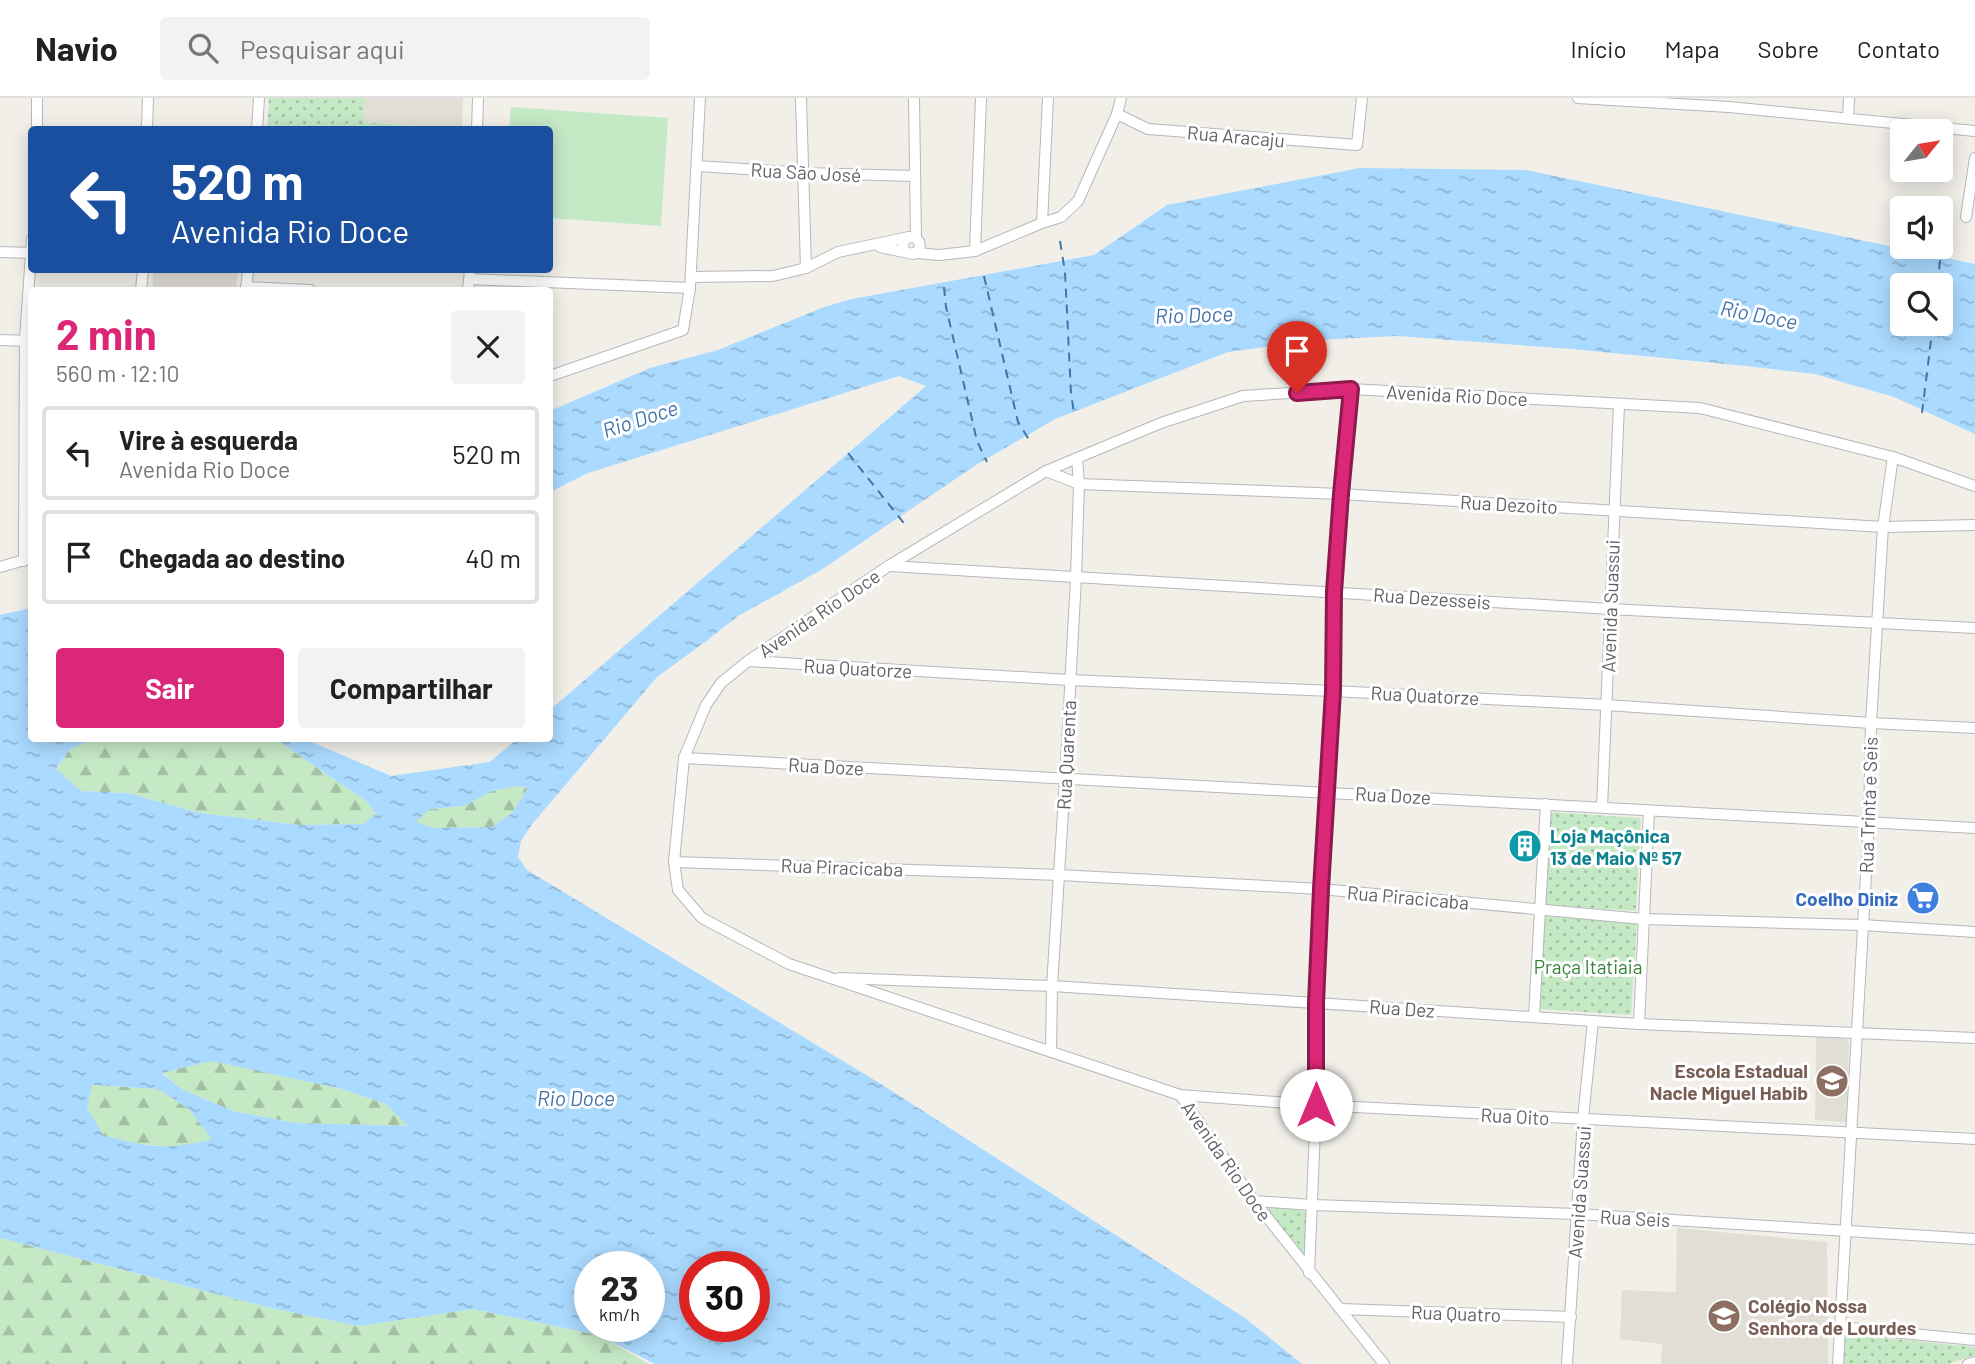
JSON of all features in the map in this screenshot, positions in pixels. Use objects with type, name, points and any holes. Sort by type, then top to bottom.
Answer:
[{"type":"street","points":[[37,98],[37,126]]},
{"type":"street","points":[[147,126],[148,98]]},
{"type":"street","points":[[257,126],[259,98]]},
{"type":"street","points":[[477,126],[478,98]]},
{"type":"street","points":[[553,375],[683,330],[691,283],[700,98]]},
{"type":"street","points":[[801,98],[806,268]]},
{"type":"street","points":[[913,237],[914,98]]},
{"type":"street","points":[[975,251],[981,98]]},
{"type":"street","points":[[1042,223],[1048,98]]},
{"type":"street","points":[[872,246],[910,254],[939,256],[975,251],[1042,223],[1061,218],[1078,201],[1117,114],[1121,98]]},
{"type":"street","name":"Rua Aracaju","points":[[1117,114],[1148,129],[1357,145],[1363,98]]},
{"type":"street","points":[[1578,98],[1729,103],[1975,131]]},
{"type":"street","points":[[1847,118],[1849,98]]},
{"type":"street","points":[[1966,217],[1975,158]]},
{"type":"street","name":"Rua São José","points":[[697,166],[915,176]]},
{"type":"street","points":[[470,274],[691,283],[773,276],[806,268],[838,252],[913,237]]},
{"type":"street","points":[[904,251],[904,241],[913,237]]},
{"type":"street","points":[[913,237],[920,243],[917,253]]},
{"type":"street","points":[[0,252],[28,253]]},
{"type":"street","points":[[0,340],[28,341],[28,559],[0,567]]},
{"type":"street","points":[[1309,1273],[1316,1105],[1316,1003],[1333,691],[1334,592],[1351,389]]},
{"type":"street","name":"Avenida Rio Doce","points":[[1384,1364],[1254,1201],[1180,1095],[789,964],[702,918],[678,890],[674,862],[684,758],[706,705],[721,683],[748,661],[890,565],[1046,471],[1161,423],[1243,396],[1351,389],[1700,408],[1893,457],[1975,486]]},
{"type":"street","name":"Avenida Suassui","points":[[1602,807],[1619,405]]},
{"type":"street","name":"Rua Trinta e Seis","points":[[1838,1364],[1869,822],[1871,723],[1883,527],[1893,457]]},
{"type":"street","name":"Rua Quarenta","points":[[1051,1052],[1052,986],[1076,578],[1079,484],[1077,458]]},
{"type":"street","name":"Rua Dezoito","points":[[1046,471],[1079,484],[1341,494],[1883,527],[1975,525]]},
{"type":"street","name":"Rua Dezesseis","points":[[890,565],[1076,578],[1975,628]]},
{"type":"street","name":"Rua Quatorze","points":[[748,661],[1069,680],[1606,705],[1975,728]]},
{"type":"street","name":"Rua Doze","points":[[684,758],[1975,828]]},
{"type":"street","points":[[1534,1016],[1546,804]]},
{"type":"street","points":[[1639,1024],[1649,811]]},
{"type":"street","name":"Rua Piracicaba","points":[[674,862],[1059,875],[1321,889],[1643,919],[1862,925],[1975,932]]},
{"type":"street","name":"Rua Dez","points":[[828,978],[1052,986],[1639,1024],[1975,1038]]},
{"type":"street","name":"Avenida Suassui","points":[[1567,1364],[1593,1021]]},
{"type":"street","name":"Rua Oito","points":[[1180,1095],[1316,1105],[1975,1139]]},
{"type":"street","name":"Rua Seis","points":[[1254,1201],[1577,1214],[1975,1239]]},
{"type":"street","name":"Rua Quatro","points":[[1341,1309],[1571,1317]]},
{"type":"street","points":[[1840,1327],[1975,1340]]},
{"type":"street","points":[[1968,1364],[1975,1362]]},
{"type":"shaded area","points":[[365,98],[463,98],[462,126],[364,122]]},
{"type":"shaded area","points":[[153,273],[238,273],[236,287],[153,287]]},
{"type":"shaded area","name":"Escola Estadual Nacle Miguel Habib","points":[[1816,1037],[1846,1039],[1849,1043],[1846,1122],[1815,1120]]},
{"type":"shaded area","name":"Colégio Nossa Senhora de Lourdes","points":[[1677,1228],[1827,1242],[1828,1364],[1661,1364],[1662,1344],[1620,1339],[1622,1290],[1676,1292]]},
{"type":"green space","points":[[269,98],[365,98],[364,122],[414,126],[267,126]]},
{"type":"green space","points":[[511,107],[668,118],[661,226],[553,218],[553,126],[509,126]]},
{"type":"green space","points":[[86,742],[279,742],[366,801],[376,814],[363,824],[299,825],[200,813],[127,793],[81,791],[56,770],[69,750]]},
{"type":"green space","points":[[516,786],[528,788],[512,813],[492,827],[434,828],[414,822],[430,809],[464,806],[492,791]]},
{"type":"green space","name":"Praça Itatiaia","points":[[1549,812],[1641,818],[1636,911],[1544,905]]},
{"type":"green space","name":"Praça Itatiaia","points":[[1545,916],[1637,922],[1631,1015],[1539,1009]]},
{"type":"green space","points":[[211,1060],[338,1088],[386,1104],[409,1126],[295,1123],[233,1111],[183,1090],[162,1072]]},
{"type":"green space","points":[[91,1085],[158,1089],[189,1109],[213,1139],[180,1147],[135,1144],[102,1135],[87,1108]]},
{"type":"green space","points":[[1254,1201],[1313,1205],[1309,1273]]},
{"type":"green space","points":[[0,1238],[271,1308],[359,1326],[473,1309],[574,1330],[574,1342],[610,1342],[649,1364],[0,1364]]},
{"type":"green space","points":[[1843,1334],[1975,1347],[1975,1355],[1948,1364],[1842,1364]]},
{"type":"water","name":"Rio Doce","points":[[1360,168],[1526,170],[1890,246],[1890,259],[1951,259],[1975,264],[1975,434],[1894,397],[1815,374],[1746,366],[1397,336],[1316,340],[1228,352],[1055,419],[976,465],[821,570],[738,616],[657,677],[533,823],[521,841],[518,857],[527,870],[881,1084],[1245,1318],[1302,1364],[655,1364],[612,1342],[665,1342],[665,1251],[574,1251],[574,1330],[473,1309],[359,1326],[271,1308],[0,1238],[0,615],[28,609],[28,742],[86,742],[69,750],[56,769],[81,791],[127,793],[200,813],[299,825],[363,824],[376,814],[366,801],[279,742],[312,742],[391,776],[490,762],[513,742],[553,742],[553,707],[926,386],[899,376],[588,473],[553,490],[553,410],[650,368],[718,350],[824,307],[852,299],[1094,255],[1167,205]],"holes":[[[516,786],[528,788],[512,813],[492,827],[434,828],[415,822],[430,809],[464,806],[492,791]],[[211,1061],[338,1088],[386,1104],[408,1126],[295,1123],[233,1111],[183,1090],[162,1073]],[[92,1085],[158,1089],[189,1109],[212,1139],[170,1146],[144,1145],[118,1139],[103,1135],[87,1108]]]},
{"type":"ferry route","points":[[1060,241],[1065,272],[1074,413]]},
{"type":"ferry route","points":[[1939,273],[1940,259]]},
{"type":"ferry route","points":[[984,276],[1018,422],[1031,443]]},
{"type":"ferry route","points":[[944,287],[946,307],[977,441],[987,462]]},
{"type":"ferry route","points":[[1922,413],[1932,336]]},
{"type":"ferry route","points":[[848,453],[907,527]]},
{"type":"place","name":"Loja Maçônica 13 de Maio Nº 57","points":[[1525,846]]},
{"type":"place","name":"Coelho Diniz","points":[[1923,898]]},
{"type":"place","name":"Escola Estadual Nacle Miguel Habib","points":[[1832,1081]]},
{"type":"place","name":"Colégio Nossa Senhora de Lourdes","points":[[1724,1316]]},
{"type":"route","points":[[1297,393],[1351,389],[1334,592],[1333,691],[1316,1003],[1316,1105]]}]
